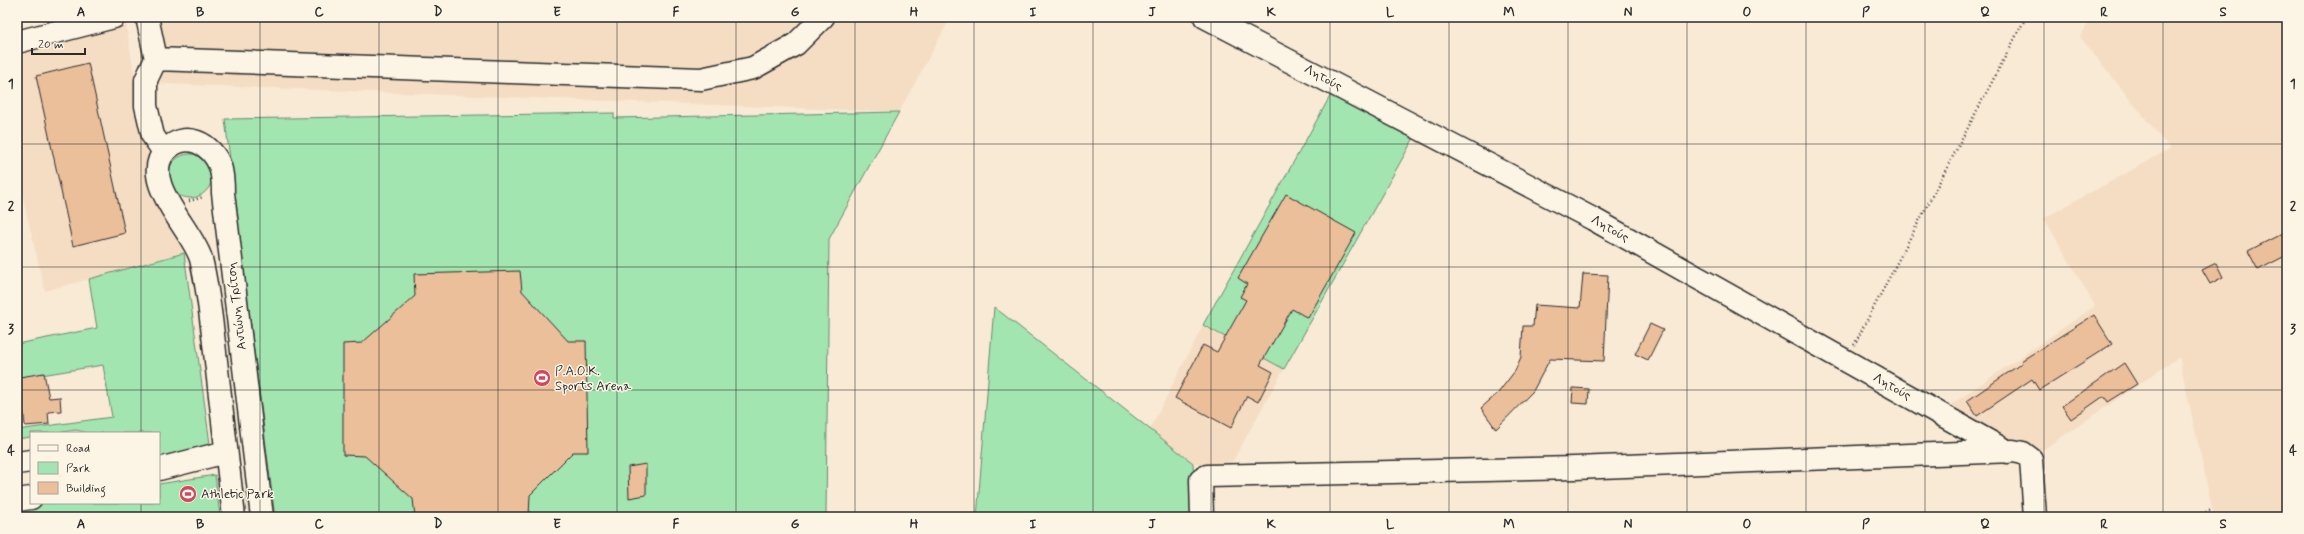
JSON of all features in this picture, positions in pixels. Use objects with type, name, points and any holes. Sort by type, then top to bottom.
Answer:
[{"type":"street","points":[[17,42],[114,17]]},
{"type":"street","points":[[147,17],[156,59],[146,80],[146,106],[153,136],[164,152],[158,169],[166,196],[200,257],[209,303],[234,517]]},
{"type":"street","points":[[156,59],[701,79],[754,68],[796,44],[823,17]]},
{"type":"street","name":"Λητούς","points":[[1205,17],[1593,219],[2008,452]]},
{"type":"street","name":"Αντώνη Τρίτση","points":[[164,152],[179,142],[197,141],[212,151],[220,166],[262,517]]},
{"type":"street","points":[[160,469],[226,452]]},
{"type":"street","points":[[1202,517],[1200,483],[1202,478],[1207,476],[1575,468],[2008,452],[2023,453],[2031,459],[2035,517]]},
{"type":"street","points":[[17,463],[30,461]]},
{"type":"street","points":[[17,500],[30,498]]},
{"type":"path","points":[[1846,361],[2026,17]]},
{"type":"path","points":[[166,196],[223,193]]},
{"type":"path","points":[[2190,517],[2212,510]]},
{"type":"shaded area","points":[[159,17],[951,17],[899,112],[161,84]]},
{"type":"shaded area","points":[[2092,17],[2287,17],[2287,517],[2214,517],[2179,357],[2037,454],[1949,406],[2095,306],[2044,218],[2170,149],[2080,37]]},
{"type":"shaded area","points":[[126,24],[153,187],[184,253],[45,291],[17,174],[17,53]]},
{"type":"shaded area","points":[[1203,325],[1284,369],[1229,468],[1193,463],[1150,429]]},
{"type":"green space","points":[[1333,91],[1415,136],[1284,369],[1203,325]]},
{"type":"green space","name":"P.A.O.K. Sports Arena","points":[[899,112],[829,239],[826,517],[275,517],[225,119],[614,113],[614,118]]},
{"type":"green space","points":[[190,154],[202,158],[208,164],[212,176],[208,188],[202,194],[190,198],[178,194],[172,188],[168,176],[172,164],[178,158]]},
{"type":"green space","points":[[184,253],[210,444],[160,458],[160,432],[84,432],[76,430],[63,432],[30,432],[30,437],[17,439],[17,430],[112,417],[103,365],[17,379],[17,344],[97,328],[89,279]]},
{"type":"green space","points":[[994,307],[1193,463],[1195,517],[977,517]]},
{"type":"green space","name":"Athletic Park","points":[[215,475],[220,517],[17,517],[17,508],[39,504],[160,504],[160,484]]},
{"type":"building","points":[[88,63],[125,233],[73,246],[36,76]]},
{"type":"building","points":[[1286,194],[1356,233],[1308,318],[1292,309],[1260,365],[1273,372],[1258,402],[1247,396],[1231,428],[1175,398],[1203,345],[1217,352],[1246,300],[1240,297],[1247,284],[1238,278]]},
{"type":"building","points":[[2287,231],[2287,255],[2258,270],[2248,251]]},
{"type":"building","points":[[2216,263],[2223,277],[2210,284],[2202,270]]},
{"type":"building","points":[[520,271],[522,291],[568,341],[586,341],[588,452],[573,452],[530,495],[529,516],[415,517],[413,499],[365,456],[343,455],[343,344],[362,343],[415,296],[414,274]]},
{"type":"building","points":[[1583,274],[1608,275],[1604,361],[1550,359],[1533,391],[1496,429],[1481,408],[1498,393],[1515,371],[1521,357],[1523,326],[1533,326],[1535,305],[1580,308]]},
{"type":"building","points":[[2094,315],[2112,344],[2039,390],[2032,379],[1977,416],[1967,401],[2022,363],[2021,361]]},
{"type":"building","points":[[1650,324],[1663,330],[1648,360],[1635,354]]},
{"type":"building","points":[[2124,363],[2137,384],[2108,402],[2104,396],[2071,419],[2062,406]]},
{"type":"building","points":[[44,373],[49,398],[60,397],[61,411],[48,412],[49,424],[25,426],[20,377]]},
{"type":"building","points":[[1573,388],[1589,389],[1588,404],[1572,403]]},
{"type":"building","points":[[646,464],[646,495],[629,498],[628,467]]},
{"type":"place","name":"P.A.O.K. Sports Arena","points":[[542,378]]},
{"type":"place","name":"Athletic Park","points":[[188,494]]}]
